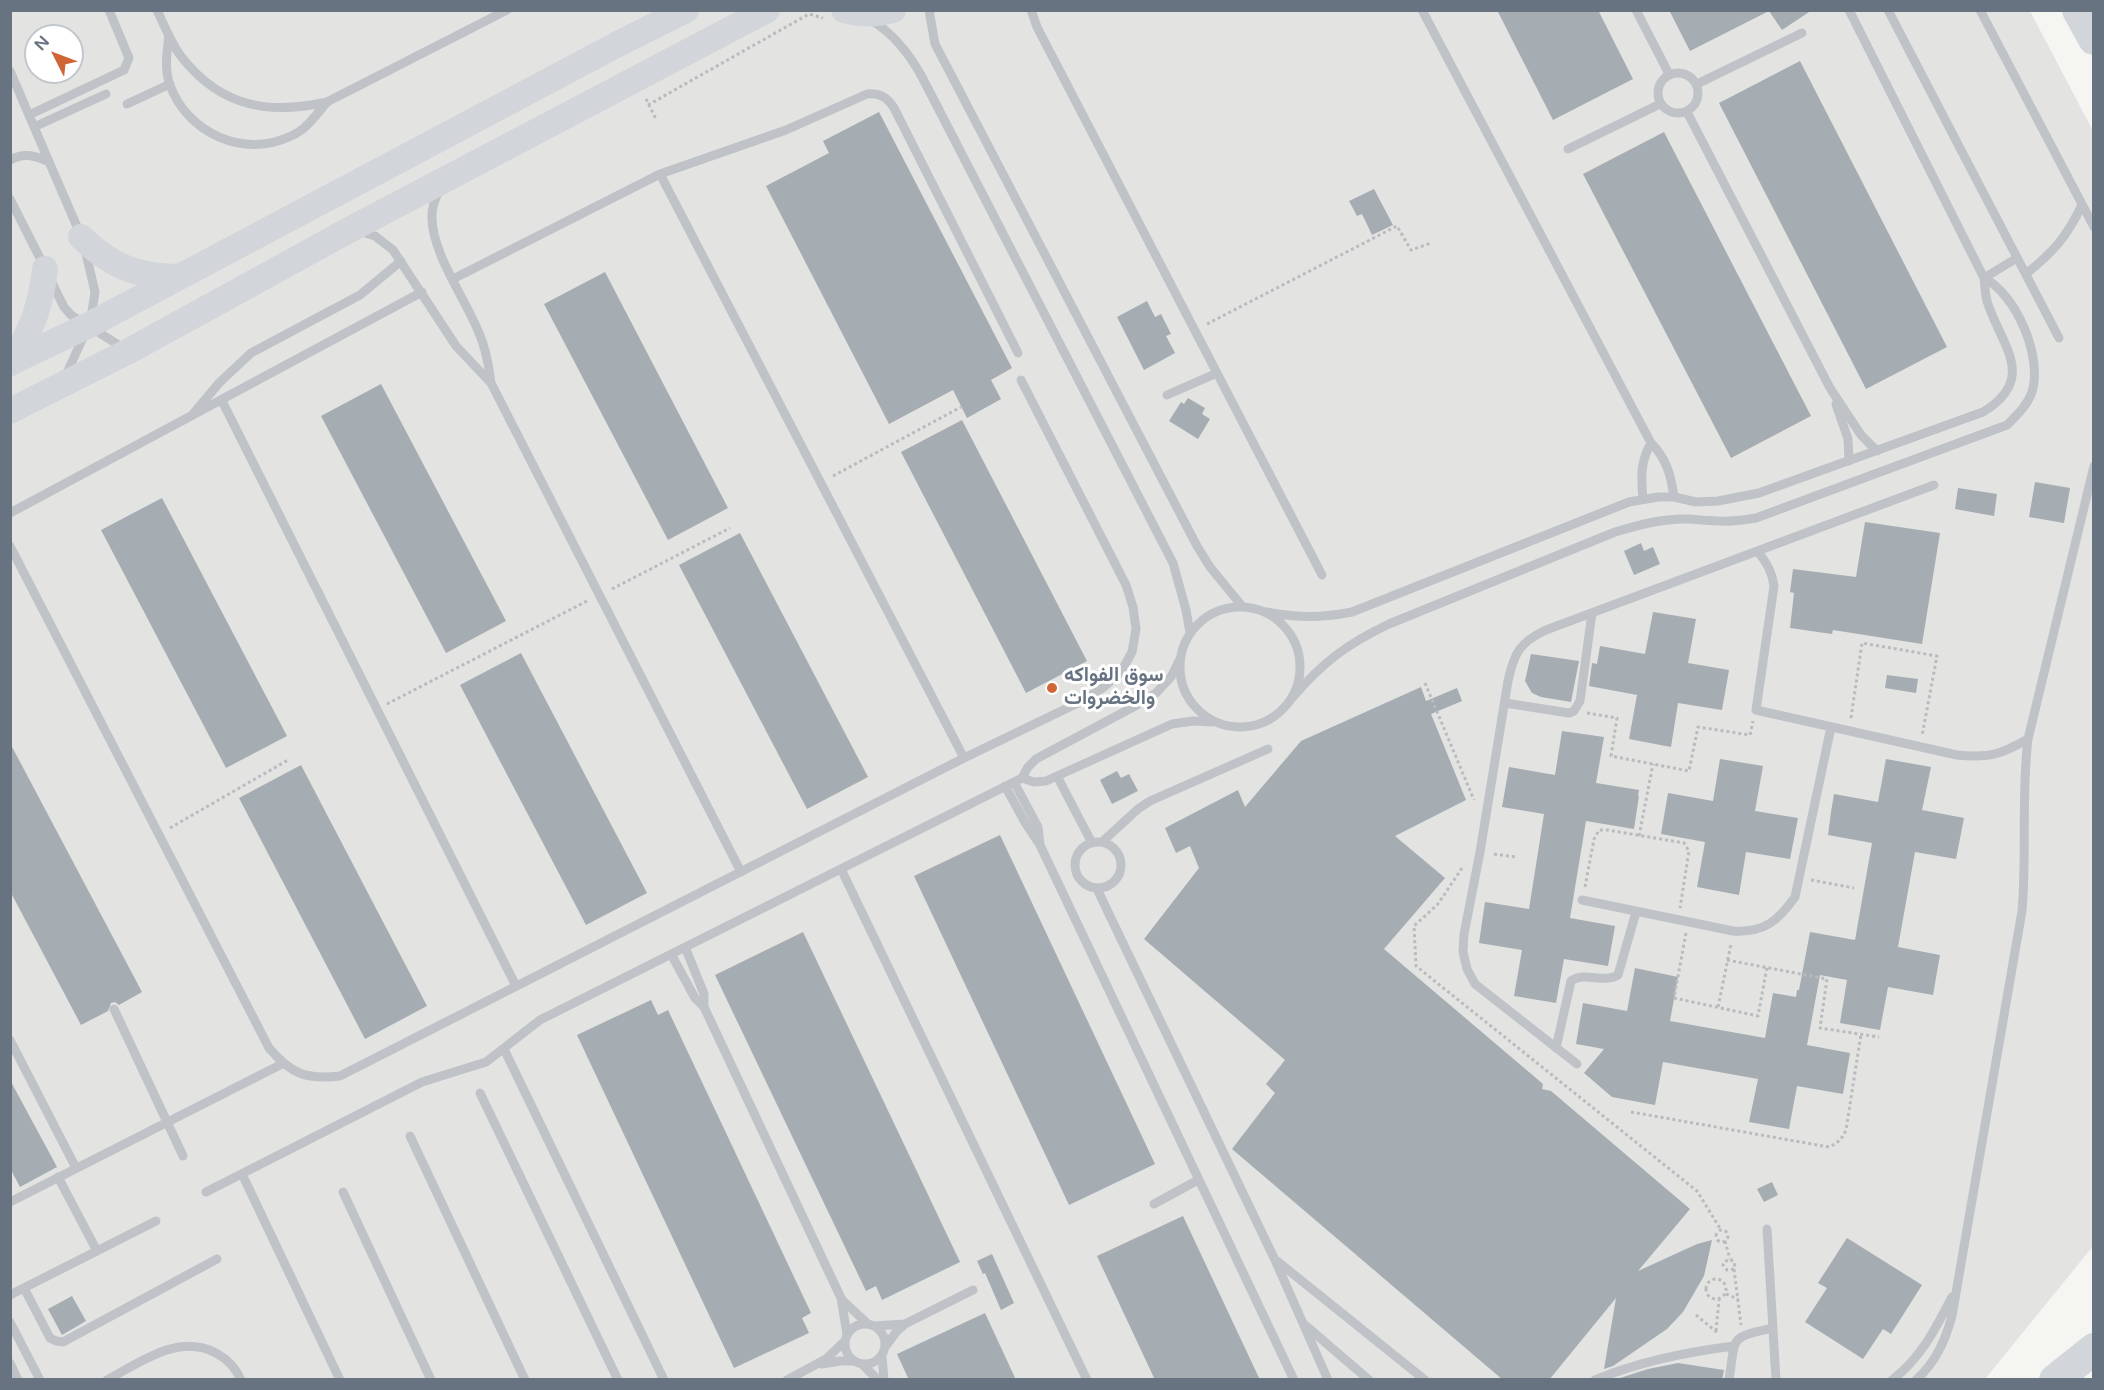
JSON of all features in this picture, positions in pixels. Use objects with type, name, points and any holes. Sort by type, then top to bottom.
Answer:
[{"type":"highway","points":[[2079,10],[2094,39]]},
{"type":"highway","points":[[2055,1380],[2094,1349]]},
{"type":"street","points":[[10,363],[88,325],[686,10]]},
{"type":"street","points":[[10,411],[129,351],[351,228],[767,10]]},
{"type":"street","points":[[845,15],[877,15],[893,10]]},
{"type":"street","points":[[81,237],[96,252],[134,272],[177,277]]},
{"type":"street","points":[[10,363],[24,343],[35,320],[42,295],[45,269]]},
{"type":"lane","points":[[29,115],[124,70],[129,58],[109,10]]},
{"type":"lane","points":[[157,10],[169,35],[188,65],[201,78],[223,93],[247,104],[273,109],[301,108],[327,102],[507,10]]},
{"type":"lane","points":[[929,10],[935,44],[1191,536],[1210,567],[1242,606]]},
{"type":"lane","points":[[1031,10],[1037,27],[1322,575]]},
{"type":"lane","points":[[1422,10],[1651,443],[1666,461],[1674,497]]},
{"type":"lane","points":[[1636,10],[1669,74]]},
{"type":"lane","points":[[206,1192],[422,1082],[486,1062],[540,1020],[1014,782],[1036,759],[1156,693],[1170,676],[1181,657],[1190,633],[1204,619],[1222,610],[1242,606],[1295,617],[1324,617],[1352,612],[1607,509],[1643,500],[1674,497],[1696,502],[1759,494],[1983,412],[1995,405],[2005,394],[2011,380],[2012,366],[2010,351],[1988,305],[1984,278],[1849,10]]},
{"type":"lane","points":[[1888,10],[2060,338]]},
{"type":"lane","points":[[1980,10],[2094,227]]},
{"type":"lane","points":[[845,15],[880,26],[897,40],[911,57],[1173,563],[1190,633]]},
{"type":"lane","points":[[1697,84],[1802,33]]},
{"type":"lane","points":[[169,35],[166,60],[170,84],[180,107],[197,125],[218,138],[242,144],[267,144],[291,136],[311,123],[327,102]]},
{"type":"lane","points":[[10,71],[81,237],[95,292],[93,315],[71,366],[60,385]]},
{"type":"lane","points":[[1680,72],[1690,76],[1697,84],[1699,95],[1695,105],[1687,112],[1677,114],[1667,111],[1660,104],[1657,93],[1661,82],[1669,74],[1680,72]]},
{"type":"lane","points":[[127,104],[170,84]]},
{"type":"lane","points":[[453,279],[660,174],[786,130],[867,94],[875,93],[890,101],[894,108],[1018,353]]},
{"type":"lane","points":[[34,127],[106,94]]},
{"type":"lane","points":[[1569,149],[1660,104]]},
{"type":"lane","points":[[1687,112],[1830,388],[1846,428],[1849,461]]},
{"type":"lane","points":[[10,160],[26,154],[49,162]]},
{"type":"lane","points":[[660,174],[964,758]]},
{"type":"lane","points":[[443,180],[433,204],[432,219],[439,248],[479,333],[487,357],[491,383]]},
{"type":"lane","points":[[10,199],[64,307],[79,321],[129,351]]},
{"type":"lane","points":[[2025,274],[2060,244],[2082,205]]},
{"type":"lane","points":[[351,228],[375,236],[393,250],[456,346],[491,383],[741,872]]},
{"type":"lane","points":[[1984,278],[2017,258]]},
{"type":"lane","points":[[188,419],[220,382],[251,353],[360,295],[401,261]]},
{"type":"lane","points":[[1014,782],[1046,782],[1172,724],[1193,721],[1214,722],[1236,728],[1258,725],[1278,714],[1320,667],[1361,637],[1615,532],[1664,520],[1735,522],[1756,518],[2007,425],[2022,411],[2032,392],[2036,372],[2025,332],[2010,302],[2000,288],[1984,278]]},
{"type":"lane","points":[[10,513],[422,292]]},
{"type":"lane","points":[[1167,395],[1217,373]]},
{"type":"lane","points":[[10,546],[269,1048],[282,1064],[300,1074],[320,1078],[340,1076],[964,758],[1082,701],[1104,687],[1121,672],[1132,652],[1136,629],[1133,607],[1126,585],[1021,380]]},
{"type":"lane","points":[[1830,388],[1861,435],[1877,451]]},
{"type":"lane","points":[[222,401],[516,986]]},
{"type":"lane","points":[[1643,500],[1641,467],[1644,454],[1651,443]]},
{"type":"lane","points":[[1916,1380],[1936,1356],[1946,1337],[1952,1316],[2022,911],[2025,764],[2028,739],[2094,466]]},
{"type":"lane","points":[[1577,1064],[1475,984],[1467,969],[1464,952],[1464,934],[1504,703],[1512,664],[1519,649],[1531,637],[1934,485]]},
{"type":"lane","points":[[1758,552],[1772,573],[1774,586],[1756,710],[1958,755],[1982,757],[2007,752],[2028,739]]},
{"type":"lane","points":[[1266,612],[1286,627],[1298,649],[1300,674],[1292,698]]},
{"type":"lane","points":[[1504,703],[1574,711],[1580,700],[1593,613]]},
{"type":"lane","points":[[1181,657],[1180,676],[1186,695],[1198,711],[1214,722]]},
{"type":"lane","points":[[1582,900],[1733,931],[1748,932],[1767,926],[1783,914],[1795,897],[1831,727]]},
{"type":"lane","points":[[1057,776],[1097,842],[1112,846],[1119,853],[1122,863],[1121,873],[1115,882],[1097,889],[1080,881],[1076,872],[1075,863],[1084,847],[1097,842],[1138,808],[1150,801],[1268,749]]},
{"type":"lane","points":[[1014,782],[1026,824],[1040,845],[1294,1380]]},
{"type":"lane","points":[[841,869],[1087,1380]]},
{"type":"lane","points":[[1097,889],[1275,1260],[1328,1380]]},
{"type":"lane","points":[[1556,1048],[1571,981],[1578,977],[1612,978],[1618,975],[1636,912]]},
{"type":"lane","points":[[685,947],[704,994],[704,1007]]},
{"type":"lane","points":[[671,954],[695,998],[704,1007],[841,1298],[846,1337],[845,1348],[878,1380]]},
{"type":"lane","points":[[114,1009],[183,1156]]},
{"type":"lane","points":[[10,1040],[76,1168]]},
{"type":"lane","points":[[504,1049],[664,1380]]},
{"type":"lane","points":[[10,1202],[282,1064]]},
{"type":"lane","points":[[480,1093],[618,1380]]},
{"type":"lane","points":[[410,1136],[525,1380]]},
{"type":"lane","points":[[242,1174],[340,1380]]},
{"type":"lane","points":[[58,1177],[97,1251]]},
{"type":"lane","points":[[1154,1204],[1198,1180]]},
{"type":"lane","points":[[343,1192],[431,1380]]},
{"type":"lane","points":[[10,1295],[156,1221]]},
{"type":"lane","points":[[1767,1229],[1776,1380]]},
{"type":"lane","points":[[24,1288],[50,1338],[63,1341],[217,1259]]},
{"type":"lane","points":[[1275,1260],[1425,1380]]},
{"type":"lane","points":[[1892,1380],[1922,1350],[1957,1286]]},
{"type":"lane","points":[[814,1366],[834,1362],[877,1361],[897,1331],[905,1324],[973,1290]]},
{"type":"lane","points":[[841,1298],[880,1331],[885,1339],[884,1380]]},
{"type":"lane","points":[[10,1322],[40,1380]]},
{"type":"lane","points":[[787,1380],[836,1351],[853,1328],[905,1324]]},
{"type":"lane","points":[[1303,1324],[1369,1380]]},
{"type":"lane","points":[[1729,1380],[1736,1340],[1742,1335],[1773,1328]]},
{"type":"lane","points":[[107,1380],[168,1348],[187,1345],[207,1348],[224,1358],[238,1372],[242,1380]]},
{"type":"lane","points":[[1595,1380],[1639,1364],[1670,1356],[1734,1346]]},
{"type":"lane","points":[[10,1363],[18,1380]]},
{"type":"path","points":[[648,105],[809,14],[845,15]]},
{"type":"path","points":[[1194,330],[1397,226],[1411,250],[1431,243]]},
{"type":"path","points":[[821,482],[961,407]]},
{"type":"path","points":[[376,709],[730,528]]},
{"type":"path","points":[[1849,731],[1862,643],[1937,657],[1920,746]]},
{"type":"path","points":[[1425,683],[1474,800]]},
{"type":"path","points":[[1574,711],[1617,718],[1611,756],[1689,771],[1698,728],[1750,735],[1756,710]]},
{"type":"path","points":[[159,834],[288,759]]},
{"type":"path","points":[[1639,836],[1653,764]]},
{"type":"path","points":[[1582,900],[1597,833],[1603,830],[1684,843],[1688,847],[1683,921],[1674,998],[1758,1016],[1767,967]]},
{"type":"path","points":[[1480,852],[1515,857]]},
{"type":"path","points":[[1462,867],[1438,904],[1414,927],[1416,966],[1697,1191],[1721,1230],[1727,1233],[1728,1237],[1725,1241],[1730,1259],[1735,1263],[1742,1335]]},
{"type":"path","points":[[1800,878],[1854,888]]},
{"type":"path","points":[[1718,1007],[1733,931]]},
{"type":"path","points":[[1727,960],[1827,979],[1820,1028],[1880,1037]]},
{"type":"path","points":[[1631,1112],[1828,1147],[1843,1138],[1846,1130],[1861,1034]]},
{"type":"path","points":[[1721,1230],[1716,1235],[1716,1239],[1725,1241]]},
{"type":"path","points":[[1730,1259],[1724,1262],[1724,1268],[1730,1271],[1734,1269]]},
{"type":"path","points":[[1716,1331],[1719,1300],[1726,1293],[1727,1288],[1722,1280],[1712,1279],[1706,1287],[1706,1293],[1714,1300],[1719,1300]]},
{"type":"path","points":[[1726,1293],[1738,1299]]},
{"type":"path","points":[[1696,1315],[1734,1346]]},
{"type":"shaded area","name":"سوق الفواكه والخضروات","points":[[11,11],[2030,11],[2093,131],[2094,1245],[1985,1379],[11,1379]]},
{"type":"building","points":[[1497,10],[1598,10],[1633,79],[1553,120]]},
{"type":"building","points":[[1669,10],[1812,10],[1782,30],[1769,11],[1690,51]]},
{"type":"building","points":[[1800,61],[1947,347],[1866,389],[1719,103]]},
{"type":"building","points":[[879,112],[1012,368],[991,380],[1001,399],[967,418],[953,390],[889,424],[766,186],[829,153],[823,141]]},
{"type":"building","points":[[1664,132],[1811,416],[1731,458],[1583,174]]},
{"type":"building","points":[[1374,189],[1393,225],[1372,235],[1362,214],[1357,216],[1349,201]]},
{"type":"building","points":[[605,272],[728,508],[668,540],[544,304]]},
{"type":"building","points":[[1147,301],[1155,317],[1161,314],[1171,334],[1166,336],[1175,353],[1144,370],[1117,317]]},
{"type":"building","points":[[381,384],[506,621],[446,653],[321,416]]},
{"type":"building","points":[[1188,398],[1205,408],[1202,414],[1210,419],[1198,439],[1169,421],[1181,402],[1184,404]]},
{"type":"building","points":[[962,420],[1087,661],[1026,693],[901,452]]},
{"type":"building","points":[[2035,482],[2070,488],[2064,523],[2029,517]]},
{"type":"building","points":[[1958,488],[1997,494],[1994,516],[1955,509]]},
{"type":"building","points":[[162,498],[287,736],[226,768],[101,530]]},
{"type":"building","points":[[1865,522],[1940,533],[1922,644],[1833,630],[1832,634],[1790,628],[1794,593],[1790,592],[1793,569],[1856,577]]},
{"type":"building","points":[[740,533],[868,777],[807,809],[679,565]]},
{"type":"building","points":[[1641,543],[1644,551],[1653,547],[1660,564],[1634,575],[1624,551]]},
{"type":"building","points":[[1653,612],[1696,619],[1688,663],[1729,670],[1722,710],[1678,703],[1671,747],[1629,739],[1637,695],[1589,686],[1592,663],[1597,664],[1600,646],[1645,654]]},
{"type":"building","points":[[521,653],[647,893],[586,925],[460,685]]},
{"type":"building","points":[[1531,654],[1579,661],[1571,702],[1541,697],[1532,693],[1525,681]]},
{"type":"building","points":[[1887,675],[1918,679],[1916,693],[1885,688]]},
{"type":"building","points":[[1421,687],[1426,701],[1457,688],[1462,701],[1431,714],[1466,800],[1395,836],[1445,878],[1384,949],[1543,1084],[1542,1089],[1551,1091],[1690,1209],[1638,1271],[1697,1244],[1712,1240],[1704,1276],[1683,1312],[1667,1329],[1613,1366],[1604,1369],[1616,1298],[1549,1380],[1503,1380],[1232,1149],[1275,1093],[1266,1084],[1285,1060],[1144,939],[1199,868],[1190,846],[1176,853],[1165,828],[1238,790],[1245,807],[1301,741]]},
{"type":"building","points":[[1562,731],[1604,737],[1596,783],[1639,790],[1639,796],[1634,829],[1586,821],[1570,918],[1615,926],[1608,966],[1564,959],[1556,1003],[1514,996],[1522,950],[1479,943],[1485,902],[1529,909],[1544,814],[1502,807],[1509,767],[1555,775]]},
{"type":"building","points":[[10,743],[142,992],[119,1005],[115,1002],[111,1003],[108,1011],[81,1025],[10,891]]},
{"type":"building","points":[[1720,759],[1763,766],[1755,811],[1798,818],[1790,859],[1746,852],[1739,895],[1697,887],[1705,842],[1661,834],[1668,793],[1713,801]]},
{"type":"building","points":[[1886,759],[1931,767],[1922,810],[1964,818],[1956,859],[1915,852],[1898,947],[1940,955],[1933,995],[1888,987],[1880,1030],[1840,1023],[1847,980],[1820,975],[1807,1045],[1850,1053],[1843,1094],[1797,1086],[1789,1129],[1749,1122],[1758,1079],[1663,1062],[1655,1105],[1612,1097],[1584,1073],[1604,1049],[1576,1044],[1583,1003],[1627,1011],[1635,968],[1678,977],[1670,1021],[1765,1038],[1773,993],[1796,997],[1797,990],[1799,990],[1810,932],[1855,940],[1872,843],[1828,835],[1834,794],[1878,802]]},
{"type":"building","points":[[301,765],[427,1006],[365,1039],[239,798]]},
{"type":"building","points":[[1117,771],[1121,778],[1129,774],[1138,791],[1112,804],[1100,780]]},
{"type":"building","points":[[1000,835],[1155,1164],[1069,1205],[914,876]]},
{"type":"building","points":[[803,932],[960,1262],[882,1300],[876,1286],[866,1291],[715,975]]},
{"type":"building","points":[[651,1000],[658,1015],[668,1010],[811,1313],[802,1318],[809,1333],[734,1368],[577,1035]]},
{"type":"building","points":[[10,1080],[57,1167],[20,1187],[10,1168]]},
{"type":"building","points":[[1772,1182],[1778,1195],[1764,1202],[1757,1189]]},
{"type":"building","points":[[1183,1216],[1260,1380],[1155,1380],[1097,1256]]},
{"type":"building","points":[[1847,1238],[1922,1285],[1891,1334],[1883,1329],[1863,1359],[1805,1322],[1827,1288],[1818,1283]]},
{"type":"building","points":[[992,1254],[1014,1303],[1001,1310],[985,1273],[983,1274],[977,1261]]},
{"type":"building","points":[[72,1296],[86,1321],[62,1335],[48,1309]]},
{"type":"building","points":[[985,1313],[1016,1380],[909,1380],[897,1354]]},
{"type":"building","points":[[1678,1363],[1724,1370],[1722,1380],[1620,1380],[1620,1378],[1648,1369]]},
{"type":"place","name":"سوق الفواكه والخضروات","points":[[1052,688]]}]
